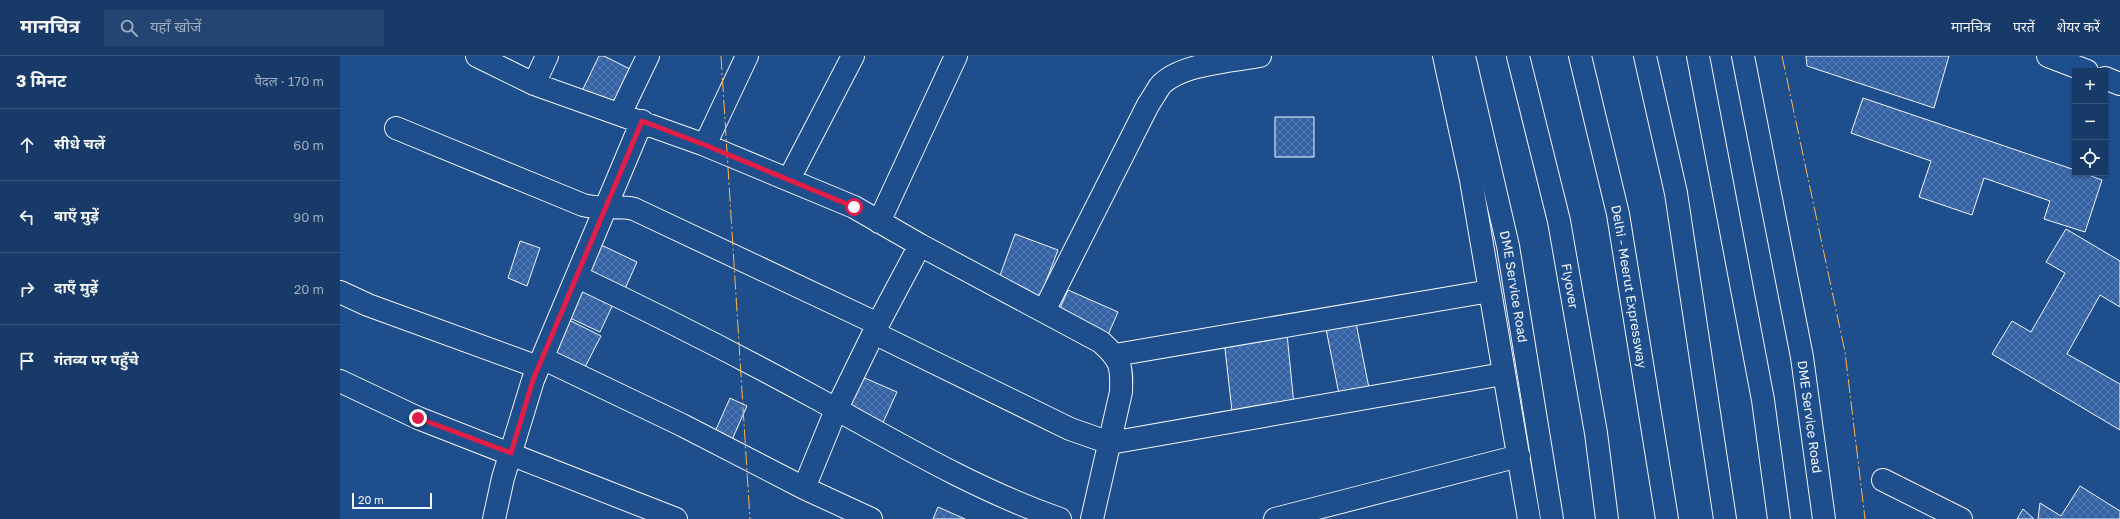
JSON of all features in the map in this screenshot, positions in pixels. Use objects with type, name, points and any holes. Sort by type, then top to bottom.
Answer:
[{"type":"main road","points":[[477,56],[534,84],[642,121],[705,145],[854,207],[920,245],[1101,342],[1115,355],[1122,371],[1121,392],[1092,519]]},
{"type":"main road","points":[[534,84],[547,56]]},
{"type":"main road","points":[[620,114],[648,56]]},
{"type":"main road","points":[[705,145],[747,56]]},
{"type":"main road","points":[[789,179],[852,56]]},
{"type":"main road","points":[[879,222],[956,56]]},
{"type":"main road","points":[[1444,56],[1471,180],[1529,519]]},
{"type":"main road","name":"DME Service Road","points":[[1464,56],[1508,246],[1552,519]]},
{"type":"main road","name":"Flyover","points":[[1518,56],[1559,221],[1596,433],[1607,519]]},
{"type":"main road","name":"Delhi - Meerut Expressway","points":[[1580,56],[1618,214],[1667,519]]},
{"type":"main road","points":[[1645,56],[1676,193],[1725,519]]},
{"type":"main road","points":[[1698,56],[1763,400],[1779,519]]},
{"type":"main road","name":"DME Service Road","points":[[1743,56],[1802,357],[1824,519]]},
{"type":"main road","points":[[2048,56],[2079,68]]},
{"type":"main road","points":[[1044,312],[1148,105],[1176,65],[1203,66],[1249,57]]},
{"type":"main road","points":[[2108,79],[2120,84]]},
{"type":"main road","points":[[494,519],[503,478],[540,363],[578,277],[642,121]]},
{"type":"main road","points":[[396,128],[583,205],[594,208],[620,206],[634,209],[876,328],[1070,429],[1110,443],[1503,374]]},
{"type":"main road","points":[[804,488],[836,410],[876,328],[920,245]]},
{"type":"main road","points":[[578,277],[674,323],[954,474],[1016,504],[1060,519]]},
{"type":"main road","points":[[340,292],[368,305],[540,363],[682,425],[804,488],[871,519]]},
{"type":"main road","points":[[1115,355],[1490,292]]},
{"type":"main road","points":[[340,381],[418,418],[511,453],[670,518]]},
{"type":"main road","points":[[1275,519],[1519,456]]},
{"type":"main road","points":[[1883,480],[1961,519]]},
{"type":"building","points":[[599,56],[604,56],[632,70],[616,106],[582,91]]},
{"type":"building","points":[[1806,56],[1949,56],[1934,108],[1807,66]]},
{"type":"building","points":[[1863,98],[2072,169],[2072,176],[2091,176],[2102,180],[2085,232],[2044,219],[2050,201],[1984,178],[1972,215],[1919,197],[1931,161],[1851,133]]},
{"type":"building","points":[[1275,117],[1314,117],[1314,157],[1275,157]]},
{"type":"building","points":[[2066,229],[2120,261],[2120,307],[2100,295],[2067,354],[2120,384],[2120,430],[1992,354],[2012,321],[2031,332],[2065,273],[2046,262]]},
{"type":"building","points":[[1015,234],[1058,250],[1040,297],[998,281]]},
{"type":"building","points":[[520,241],[540,248],[527,286],[508,278]]},
{"type":"building","points":[[599,244],[637,262],[624,291],[585,273]]},
{"type":"building","points":[[585,284],[616,298],[600,332],[570,318]]},
{"type":"building","points":[[1068,290],[1118,312],[1108,335],[1058,313]]},
{"type":"building","points":[[565,318],[601,336],[583,371],[547,353]]},
{"type":"building","points":[[1355,318],[1369,388],[1339,394],[1325,324]]},
{"type":"building","points":[[1287,334],[1294,405],[1232,411],[1224,340]]},
{"type":"building","points":[[860,376],[897,392],[881,427],[844,410]]},
{"type":"building","points":[[730,398],[747,406],[731,442],[714,434]]},
{"type":"building","points":[[2080,486],[2120,511],[2120,519],[2038,519],[2040,503],[2061,516]]},
{"type":"building","points":[[938,507],[965,519],[933,519]]},
{"type":"building","points":[[2023,509],[2034,519],[2017,519]]},
{"type":"power","points":[[721,56],[750,519]]},
{"type":"power","points":[[1782,56],[1845,352],[1865,519]]},
{"type":"route","points":[[418,418],[511,453],[533,380],[578,277],[642,121],[789,179],[854,207]]}]
